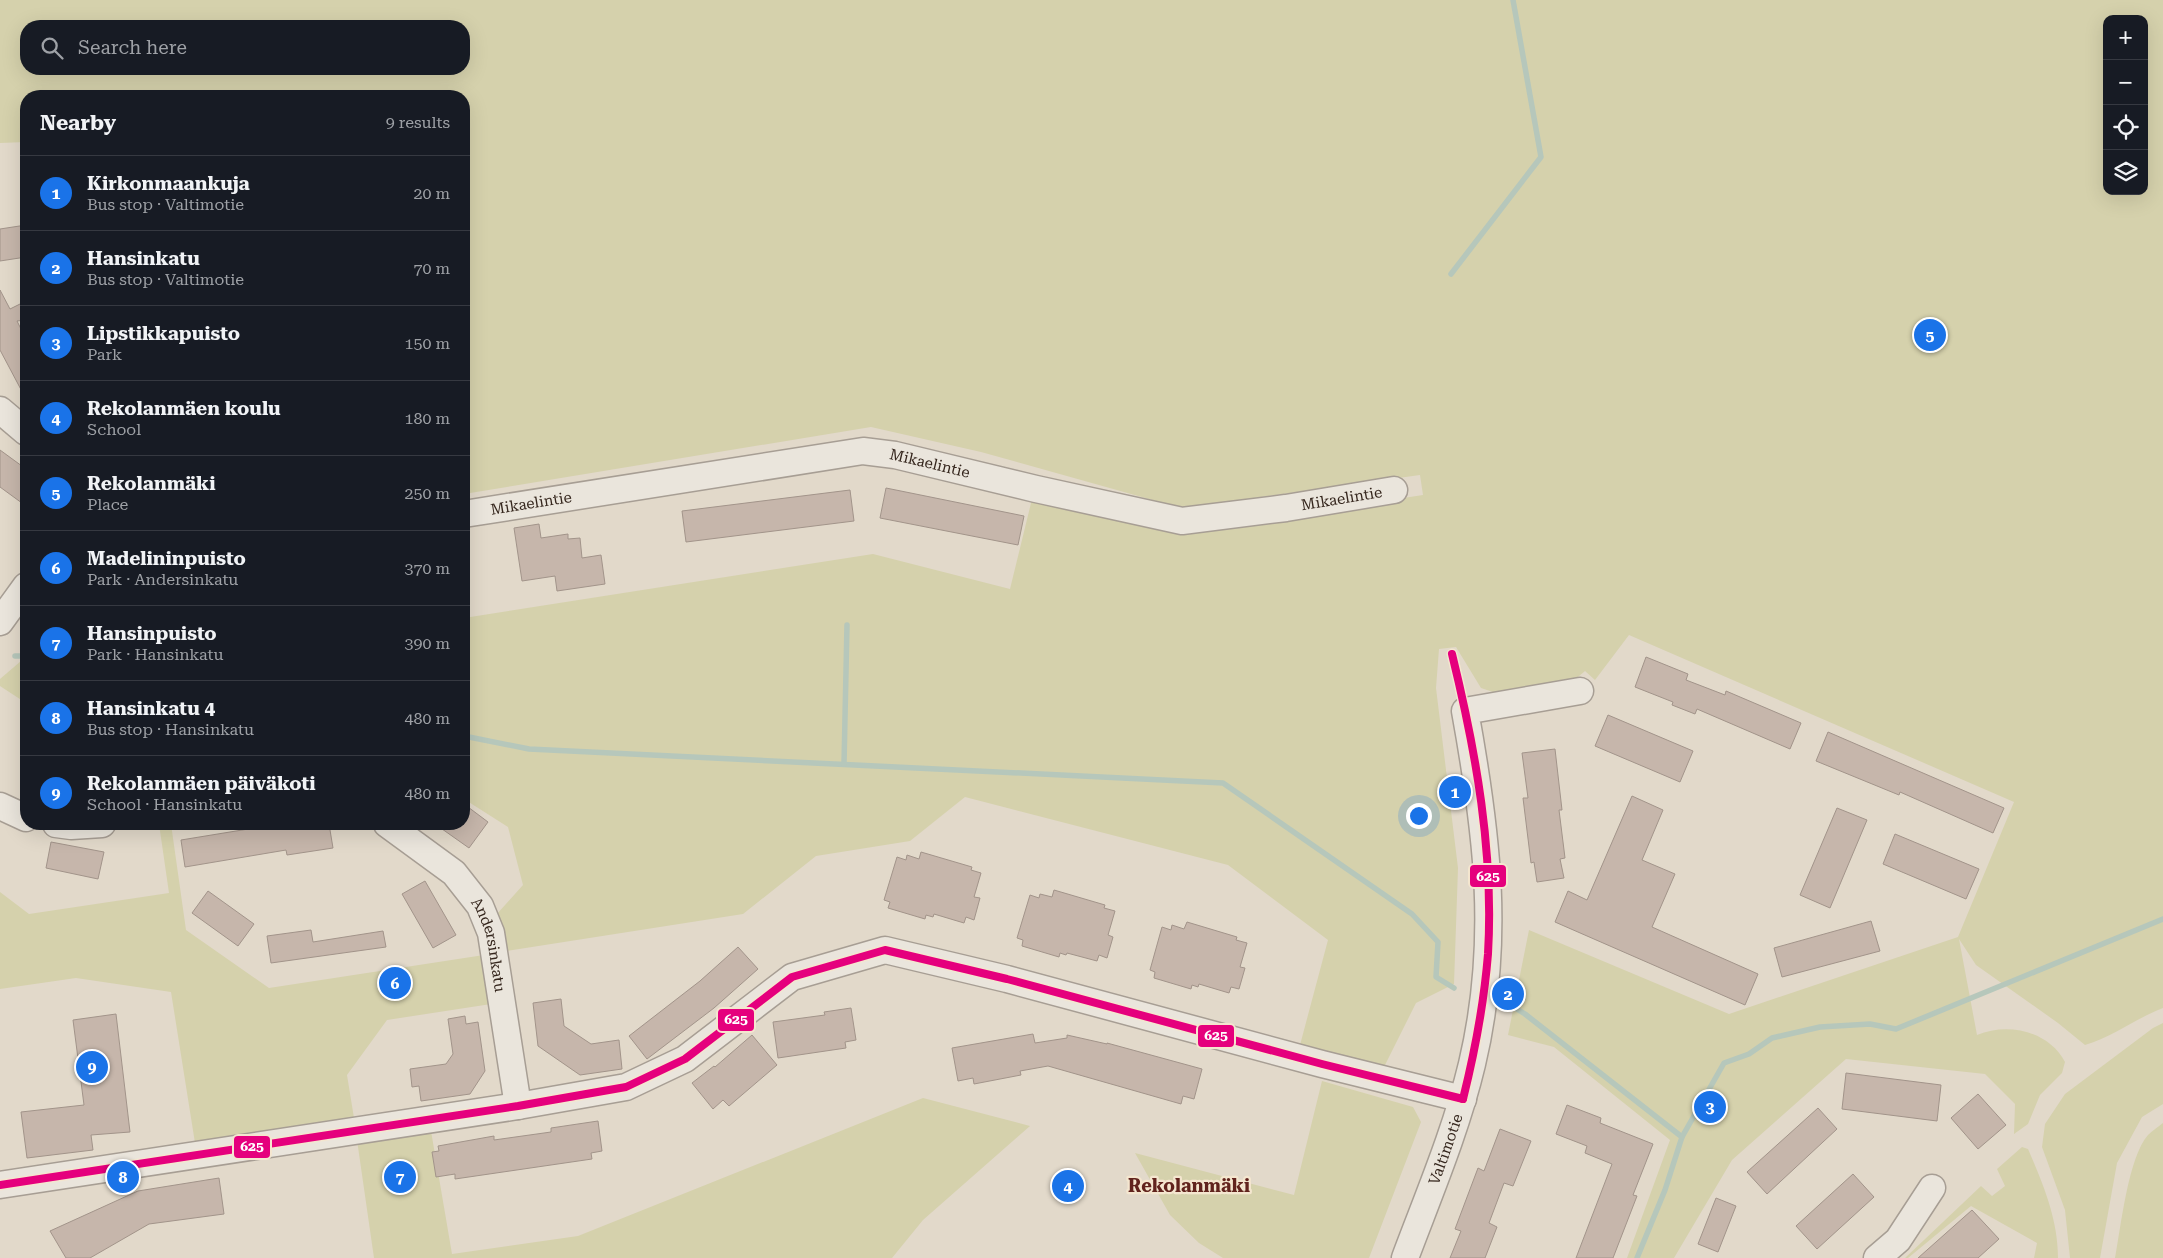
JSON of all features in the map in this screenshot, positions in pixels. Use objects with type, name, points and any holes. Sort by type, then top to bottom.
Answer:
[{"type":"street","points":[[0,410],[20,427]]},
{"type":"street","name":"Mikaelintie","points":[[470,513],[863,451],[895,455],[1036,489],[1182,521],[1286,508],[1394,490]]},
{"type":"street","points":[[0,622],[20,594]]},
{"type":"street","name":"Valtimotie","points":[[1406,1258],[1463,1100],[1481,1019],[1485,985],[1490,904],[1483,821],[1465,710],[1580,691]]},
{"type":"street","points":[[0,806],[20,815]]},
{"type":"street","name":"Andersinkatu","points":[[395,830],[454,873],[480,906],[491,933],[518,1106]]},
{"type":"street","points":[[0,1185],[518,1106],[626,1087],[685,1059],[792,977],[885,950],[1006,979],[1313,1062],[1463,1100]]},
{"type":"street","points":[[1878,1258],[1898,1240],[1932,1188]]},
{"type":"shaded area","points":[[0,0],[2163,0],[2163,1008],[2085,1045],[2058,1023],[1976,965],[1959,939],[1977,1035],[2002,1029],[2027,1032],[2049,1043],[2058,1051],[2065,1062],[2062,1073],[2040,1095],[2028,1124],[2014,1134],[2015,1104],[1985,1074],[1846,1059],[1732,1160],[1674,1258],[1627,1258],[1670,1140],[1554,1047],[1508,1035],[1529,930],[1729,1014],[1958,937],[2014,802],[1629,635],[1595,680],[1585,671],[1572,682],[1499,694],[1481,688],[1456,647],[1439,649],[1436,688],[1458,868],[1454,984],[1416,1003],[1384,1067],[1300,1045],[1328,940],[1228,865],[965,797],[910,841],[816,856],[743,914],[506,951],[496,915],[523,885],[508,827],[470,803],[470,617],[873,554],[1010,589],[1032,499],[1187,531],[1423,495],[1420,475],[1181,508],[981,452],[871,427],[470,493],[470,90],[20,90],[20,142],[0,143]]},
{"type":"shaded area","points":[[20,662],[20,699],[0,686],[0,679]]},
{"type":"shaded area","points":[[160,830],[172,830],[186,930],[269,988],[484,955],[491,1004],[387,1020],[347,1075],[354,1118],[195,1143],[171,992],[76,978],[0,989],[0,892],[29,914],[169,893]]},
{"type":"shaded area","points":[[2163,1023],[2163,1104],[2142,1117],[2117,1163],[2100,1258],[2070,1258],[2065,1210],[2042,1147],[2045,1124],[2065,1094],[2153,1028]]},
{"type":"shaded area","points":[[1322,1081],[1413,1107],[1421,1122],[1369,1258],[1223,1258],[1199,1243],[1170,1215],[1135,1153],[1294,1195]]},
{"type":"shaded area","points":[[923,1098],[1030,1126],[923,1220],[892,1258],[374,1258],[357,1140],[431,1131],[452,1254],[578,1236]]},
{"type":"shaded area","points":[[2163,1123],[2163,1258],[2115,1258],[2126,1194],[2135,1160],[2148,1135]]},
{"type":"shaded area","points":[[2022,1147],[2028,1149],[2049,1202],[2055,1229],[2058,1258],[2034,1258],[2037,1243],[1971,1206],[1908,1258],[1905,1258],[1981,1186],[1992,1196],[2005,1186],[1997,1169]]},
{"type":"building","points":[[20,226],[20,258],[0,261],[0,229]]},
{"type":"building","points":[[0,290],[10,309],[20,304],[20,321],[17,321],[20,327],[20,388],[0,350]]},
{"type":"building","points":[[0,450],[20,465],[20,502],[0,487]]},
{"type":"building","points":[[886,488],[1024,516],[1018,545],[880,518]]},
{"type":"building","points":[[850,490],[854,521],[686,542],[682,511]]},
{"type":"building","points":[[539,524],[541,538],[568,534],[568,539],[580,538],[582,558],[601,555],[605,584],[557,591],[555,576],[522,581],[514,528]]},
{"type":"building","points":[[1646,657],[1688,674],[1686,680],[1725,695],[1726,691],[1801,723],[1790,749],[1697,709],[1695,714],[1672,705],[1673,702],[1635,687]]},
{"type":"building","points":[[1608,715],[1693,751],[1680,782],[1595,746]]},
{"type":"building","points":[[1828,732],[2004,808],[1993,833],[1900,792],[1899,795],[1816,761]]},
{"type":"building","points":[[1555,749],[1562,810],[1559,810],[1565,858],[1560,859],[1564,878],[1537,882],[1534,862],[1531,863],[1523,798],[1528,798],[1522,753]]},
{"type":"building","points":[[1632,796],[1663,810],[1642,860],[1675,874],[1652,927],[1758,974],[1745,1005],[1555,922],[1568,891],[1587,900]]},
{"type":"building","points":[[470,808],[488,822],[469,848],[444,830],[470,830]]},
{"type":"building","points":[[1837,808],[1867,820],[1830,908],[1800,895]]},
{"type":"building","points":[[242,830],[330,830],[333,848],[287,855],[286,850],[185,867],[181,840]]},
{"type":"building","points":[[1895,834],[1979,869],[1966,899],[1883,864]]},
{"type":"building","points":[[51,842],[104,852],[98,879],[46,868]]},
{"type":"building","points":[[921,852],[972,867],[971,870],[981,873],[974,897],[980,898],[974,920],[966,917],[964,923],[934,914],[933,917],[926,915],[925,919],[888,908],[890,902],[884,900],[897,857],[906,860],[907,855],[919,859]]},
{"type":"building","points":[[425,881],[456,935],[433,948],[402,894]]},
{"type":"building","points":[[1054,890],[1105,905],[1104,908],[1115,911],[1108,935],[1113,937],[1107,958],[1099,955],[1097,961],[1067,953],[1066,955],[1060,953],[1059,957],[1022,946],[1023,940],[1017,938],[1030,895],[1039,898],[1040,894],[1052,897]]},
{"type":"building","points":[[208,891],[254,924],[238,946],[192,913]]},
{"type":"building","points":[[1871,921],[1880,951],[1782,977],[1774,948]]},
{"type":"building","points":[[1187,922],[1237,937],[1236,940],[1247,943],[1240,967],[1245,968],[1239,989],[1231,987],[1229,993],[1199,984],[1198,987],[1192,985],[1191,989],[1154,978],[1155,972],[1150,970],[1162,927],[1171,930],[1172,925],[1184,929]]},
{"type":"building","points":[[311,930],[313,942],[383,931],[386,947],[271,963],[267,936]]},
{"type":"building","points":[[738,947],[758,969],[714,1008],[647,1059],[629,1036],[700,981]]},
{"type":"building","points":[[561,999],[564,1026],[591,1044],[619,1040],[622,1069],[580,1075],[538,1046],[533,1003]]},
{"type":"building","points":[[851,1008],[856,1040],[845,1042],[846,1048],[778,1058],[773,1022],[825,1015],[824,1012]]},
{"type":"building","points":[[116,1014],[130,1132],[91,1135],[93,1150],[27,1158],[21,1112],[84,1105],[73,1020]]},
{"type":"building","points":[[465,1016],[466,1024],[478,1022],[485,1071],[470,1094],[421,1101],[419,1086],[412,1087],[410,1069],[446,1064],[453,1054],[448,1019]]},
{"type":"building","points":[[1033,1034],[1035,1043],[1067,1038],[1067,1035],[1107,1043],[1202,1069],[1194,1099],[1183,1096],[1181,1104],[1048,1066],[1020,1071],[1021,1075],[974,1084],[973,1078],[958,1081],[952,1048]]},
{"type":"building","points":[[752,1035],[777,1065],[729,1106],[723,1100],[713,1109],[692,1083],[715,1067]]},
{"type":"building","points":[[1846,1073],[1941,1085],[1937,1121],[1842,1109]]},
{"type":"building","points":[[1978,1094],[2006,1125],[1978,1149],[1951,1118]]},
{"type":"building","points":[[1567,1105],[1601,1118],[1600,1123],[1653,1144],[1633,1195],[1637,1196],[1613,1258],[1576,1258],[1612,1164],[1585,1153],[1587,1146],[1556,1134]]},
{"type":"building","points":[[1818,1108],[1837,1129],[1767,1194],[1747,1172]]},
{"type":"building","points":[[598,1121],[602,1151],[591,1153],[592,1159],[455,1179],[455,1174],[436,1177],[432,1152],[439,1151],[438,1146],[494,1136],[494,1140],[551,1132],[551,1128]]},
{"type":"building","points":[[1500,1129],[1531,1141],[1513,1186],[1504,1183],[1489,1223],[1497,1227],[1485,1258],[1450,1258],[1461,1231],[1455,1229],[1478,1168],[1484,1171]]},
{"type":"building","points":[[1853,1174],[1874,1197],[1817,1249],[1796,1226]]},
{"type":"building","points":[[219,1178],[224,1214],[149,1224],[90,1258],[66,1258],[50,1231],[138,1191]]},
{"type":"building","points":[[1716,1198],[1736,1206],[1718,1252],[1698,1244]]},
{"type":"building","points":[[1972,1210],[1999,1239],[1978,1258],[1918,1258]]},
{"type":"waterway","points":[[1451,274],[1541,157],[1513,0]]},
{"type":"waterway","points":[[844,764],[847,625]]},
{"type":"waterway","points":[[15,656],[20,656]]},
{"type":"waterway","points":[[470,737],[529,749],[1223,783],[1412,914],[1438,942],[1436,977],[1454,988]]},
{"type":"waterway","points":[[1682,1137],[1724,1063],[1749,1054],[1772,1038],[1820,1027],[1870,1024],[1896,1029],[2163,919]]},
{"type":"waterway","points":[[1509,1004],[1525,1014],[1682,1137],[1665,1190],[1637,1258]]},
{"type":"transit line","name":"625","points":[[1452,654],[1476,765],[1486,840],[1489,916],[1488,954],[1484,991],[1463,1099]]},
{"type":"transit line","name":"625","points":[[0,1185],[518,1106],[626,1087],[685,1059],[792,977],[885,950],[1007,979],[1322,1064],[1463,1099]]},
{"type":"place","name":"Rekolanmäki","points":[[1930,335]]},
{"type":"place","name":"Kirkonmaankuja","points":[[1455,792]]},
{"type":"place","name":"Madelininpuisto","points":[[395,983]]},
{"type":"place","name":"Hansinkatu","points":[[1508,994]]},
{"type":"place","name":"Rekolanmäen päiväkoti","points":[[92,1067]]},
{"type":"place","name":"Lipstikkapuisto","points":[[1710,1107]]},
{"type":"place","name":"Hansinkatu 4","points":[[123,1177]]},
{"type":"place","name":"Hansinpuisto","points":[[400,1177]]},
{"type":"place","name":"Rekolanmäen koulu","points":[[1068,1186]]},
{"type":"district","name":"Rekolanmäki","points":[[1189,1186]]}]
